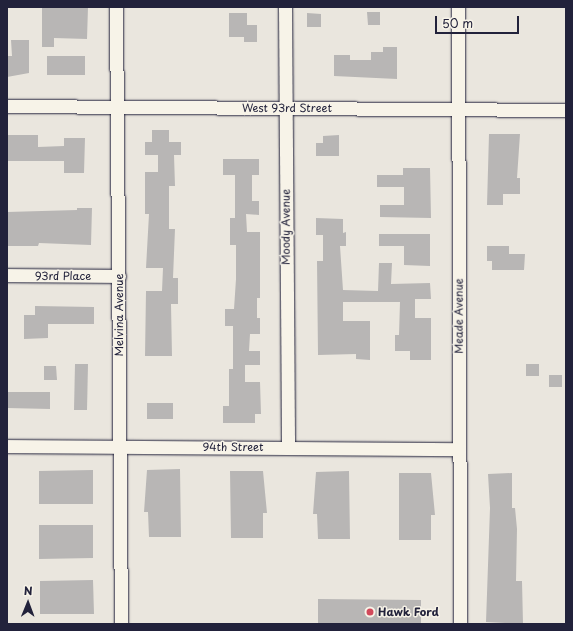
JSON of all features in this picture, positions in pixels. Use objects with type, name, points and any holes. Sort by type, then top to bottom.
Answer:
[{"type":"street","name":"Melvina Avenue","points":[[116,7],[121,624]]},
{"type":"street","name":"Moody Avenue","points":[[285,7],[288,448]]},
{"type":"street","name":"Meade Avenue","points":[[458,7],[460,624]]},
{"type":"street","name":"West 93rd Street","points":[[7,106],[459,108],[566,110]]},
{"type":"street","name":"93rd Place","points":[[7,275],[119,276]]},
{"type":"street","name":"94th Street","points":[[7,446],[460,449]]},
{"type":"building","points":[[42,7],[88,7],[87,39],[54,38],[54,47],[42,47]]},
{"type":"building","points":[[367,12],[380,12],[380,25],[368,25]]},
{"type":"building","points":[[229,13],[247,13],[247,25],[257,25],[257,42],[244,42],[244,37],[229,37]]},
{"type":"building","points":[[307,13],[321,14],[321,27],[307,27]]},
{"type":"building","points":[[11,40],[29,40],[29,73],[7,77],[7,56],[12,56]]},
{"type":"building","points":[[383,47],[397,47],[397,79],[334,76],[334,55],[350,55],[350,60],[371,60],[371,52],[383,52]]},
{"type":"building","points":[[47,56],[85,56],[85,75],[47,75]]},
{"type":"building","points":[[152,130],[169,130],[169,142],[181,142],[181,155],[174,155],[175,186],[169,186],[169,229],[175,229],[173,278],[178,278],[178,304],[171,304],[172,356],[145,356],[146,291],[162,291],[163,268],[146,268],[149,214],[145,214],[145,172],[158,172],[158,155],[145,155],[145,142],[152,142]]},
{"type":"building","points":[[489,134],[520,134],[517,178],[520,178],[520,194],[503,194],[503,205],[487,205]]},
{"type":"building","points":[[7,135],[38,135],[38,147],[64,146],[64,138],[85,138],[84,173],[64,173],[64,161],[7,161]]},
{"type":"building","points":[[339,135],[339,156],[316,156],[316,143],[323,143],[323,136]]},
{"type":"building","points":[[223,159],[259,159],[259,175],[252,175],[252,201],[259,201],[259,215],[246,214],[247,232],[260,232],[260,298],[257,298],[257,318],[260,318],[260,334],[250,334],[249,351],[260,351],[260,365],[245,365],[245,382],[260,382],[261,414],[255,414],[255,423],[223,423],[223,406],[229,406],[229,369],[233,369],[233,326],[225,326],[225,309],[234,309],[236,245],[230,245],[230,218],[235,218],[235,175],[223,175]]},
{"type":"building","points":[[403,168],[430,168],[431,218],[380,217],[380,205],[404,205],[404,187],[377,187],[377,175],[403,175]]},
{"type":"building","points":[[77,208],[92,208],[91,245],[39,243],[38,246],[7,246],[7,212],[77,210]]},
{"type":"building","points":[[316,218],[343,219],[343,233],[346,232],[346,246],[340,246],[343,290],[378,291],[379,263],[392,263],[391,284],[430,283],[431,299],[415,299],[415,318],[431,318],[431,360],[410,360],[410,351],[395,351],[395,335],[399,335],[400,302],[343,302],[343,321],[370,321],[370,360],[356,359],[356,354],[318,355],[317,261],[323,261],[323,235],[316,235]]},
{"type":"building","points":[[379,234],[430,234],[430,266],[404,265],[404,246],[379,246]]},
{"type":"building","points":[[487,246],[509,246],[509,254],[525,254],[524,270],[492,270],[492,261],[487,261]]},
{"type":"building","points":[[35,306],[94,307],[94,324],[48,324],[48,338],[24,339],[24,315],[35,315]]},
{"type":"building","points":[[75,364],[88,364],[87,410],[74,410]]},
{"type":"building","points":[[526,364],[539,364],[539,376],[526,376]]},
{"type":"building","points":[[44,366],[56,366],[57,380],[44,380]]},
{"type":"building","points":[[549,375],[562,375],[562,387],[549,387]]},
{"type":"building","points":[[7,392],[50,392],[50,409],[7,408]]},
{"type":"building","points":[[147,403],[173,403],[173,419],[147,419]]},
{"type":"building","points":[[180,469],[181,537],[149,537],[148,512],[144,512],[147,470]]},
{"type":"building","points":[[93,470],[93,504],[39,504],[39,471]]},
{"type":"building","points":[[230,471],[263,471],[267,513],[263,513],[263,538],[231,538]]},
{"type":"building","points":[[349,471],[350,539],[318,539],[317,514],[313,514],[316,472]]},
{"type":"building","points":[[399,473],[431,473],[435,515],[431,515],[431,540],[399,540]]},
{"type":"building","points":[[512,473],[512,508],[515,508],[517,529],[516,581],[522,581],[523,624],[486,622],[490,508],[488,474]]},
{"type":"building","points":[[39,525],[93,525],[93,558],[39,559]]},
{"type":"building","points":[[93,580],[94,614],[40,614],[40,581]]},
{"type":"building","name":"Hawk Ford","points":[[318,599],[421,600],[421,624],[318,624]]},
{"type":"place","name":"Hawk Ford","points":[[370,612]]}]
